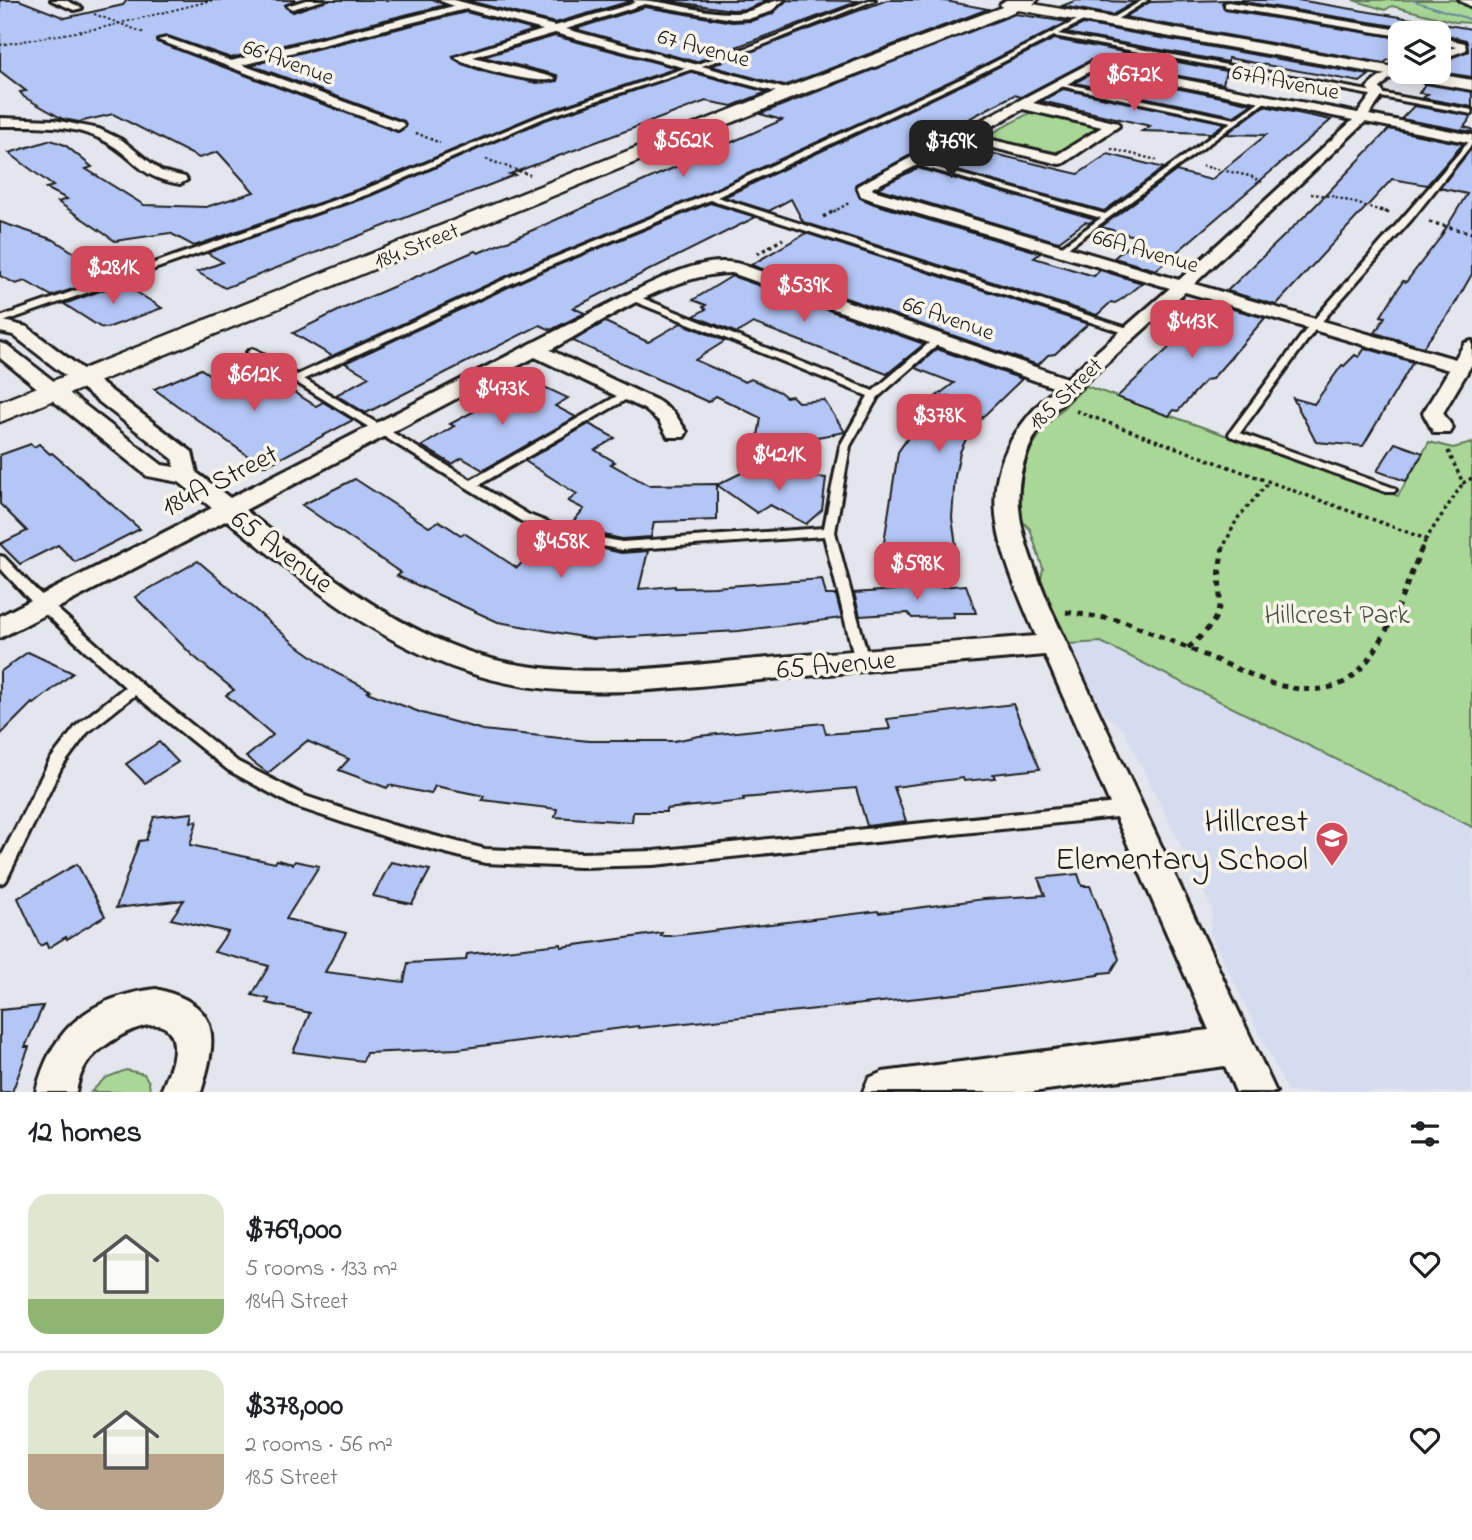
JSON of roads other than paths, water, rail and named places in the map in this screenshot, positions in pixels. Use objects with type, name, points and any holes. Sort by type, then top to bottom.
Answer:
[{"type":"main road","points":[[1466,0],[1472,2]]},
{"type":"main road","points":[[1009,2],[1085,18],[1388,70]]},
{"type":"main road","name":"184 Street","points":[[0,413],[791,92],[916,47],[1009,2]]},
{"type":"main road","points":[[1451,81],[1472,85]]},
{"type":"street","points":[[56,0],[80,9]]},
{"type":"street","points":[[292,6],[319,0]]},
{"type":"street","name":"67 Avenue","points":[[443,0],[791,92]]},
{"type":"street","points":[[550,78],[522,75],[461,57],[632,7],[643,0],[737,18],[765,10],[779,0]]},
{"type":"street","points":[[1232,3],[1388,31]]},
{"type":"street","points":[[229,65],[466,6]]},
{"type":"street","name":"66 Avenue","points":[[163,40],[398,125]]},
{"type":"street","points":[[1451,43],[1461,45],[1461,50],[1451,53]]},
{"type":"street","name":"67A Avenue","points":[[1058,84],[1092,65],[1472,140]]},
{"type":"street","points":[[910,162],[963,137],[1058,84]]},
{"type":"street","points":[[1378,94],[1392,91],[1399,84]]},
{"type":"street","name":"185 Street","points":[[1055,628],[1009,535],[1004,508],[1012,457],[1026,429],[1068,386],[1182,286],[1363,118],[1378,94]]},
{"type":"street","points":[[963,137],[1059,160],[1113,126],[1023,105]]},
{"type":"street","points":[[0,122],[53,123],[94,131],[110,138],[151,173],[180,180]]},
{"type":"street","name":"66A Avenue","points":[[910,162],[860,193],[1460,367]]},
{"type":"street","name":"66 Avenue","points":[[693,271],[714,267],[734,268],[1068,386]]},
{"type":"street","name":"184A Street","points":[[0,628],[634,298],[693,271]]},
{"type":"street","name":"65 Avenue","points":[[0,326],[20,331],[184,457],[186,476]]},
{"type":"street","points":[[1442,428],[1433,413],[1472,346]]},
{"type":"street","name":"65 Avenue","points":[[0,349],[155,471],[186,476],[381,622],[422,645],[475,664],[509,672],[586,680],[649,679],[862,661],[1055,628]]},
{"type":"street","points":[[535,350],[628,394],[667,417],[676,432]]},
{"type":"street","points":[[1055,628],[1126,809],[1256,1092]]},
{"type":"street","points":[[56,1092],[62,1067],[78,1044],[98,1026],[121,1013],[144,1006],[165,1007],[181,1015],[193,1028],[196,1047],[192,1070],[181,1092]]},
{"type":"street","points":[[883,1092],[1234,1046]]},
{"type":"lane","points":[[0,320],[366,192],[542,117],[803,30],[836,13],[873,0]]},
{"type":"lane","points":[[1109,22],[1146,0]]},
{"type":"lane","points":[[296,379],[537,268],[710,197],[967,78],[1085,18]]},
{"type":"lane","points":[[1052,33],[1472,112]]},
{"type":"lane","points":[[1058,84],[1236,121]]},
{"type":"lane","points":[[1061,251],[1266,99]]},
{"type":"lane","points":[[1390,490],[1234,434],[1314,325],[1409,217],[1472,140]]},
{"type":"lane","points":[[910,162],[1106,217]]},
{"type":"lane","points":[[710,197],[1131,331]]},
{"type":"lane","points":[[634,298],[874,395]]},
{"type":"lane","points":[[862,661],[829,532],[845,446],[874,395],[939,339]]},
{"type":"lane","points":[[252,352],[525,518],[572,536],[622,546],[829,532]]},
{"type":"lane","points":[[473,484],[628,394]]},
{"type":"lane","points":[[0,560],[44,605],[135,687],[233,766],[300,802],[392,832],[485,856],[581,860],[654,858],[1126,809]]},
{"type":"lane","points":[[0,876],[55,764],[82,729],[135,687]]},
{"type":"waterway","points":[[1411,0],[1472,20]]},
{"type":"place","name":"Hillcrest Elementary School","points":[[1332,868]]},
{"type":"park label","name":"Hillcrest Park","points":[[1337,613]]}]
